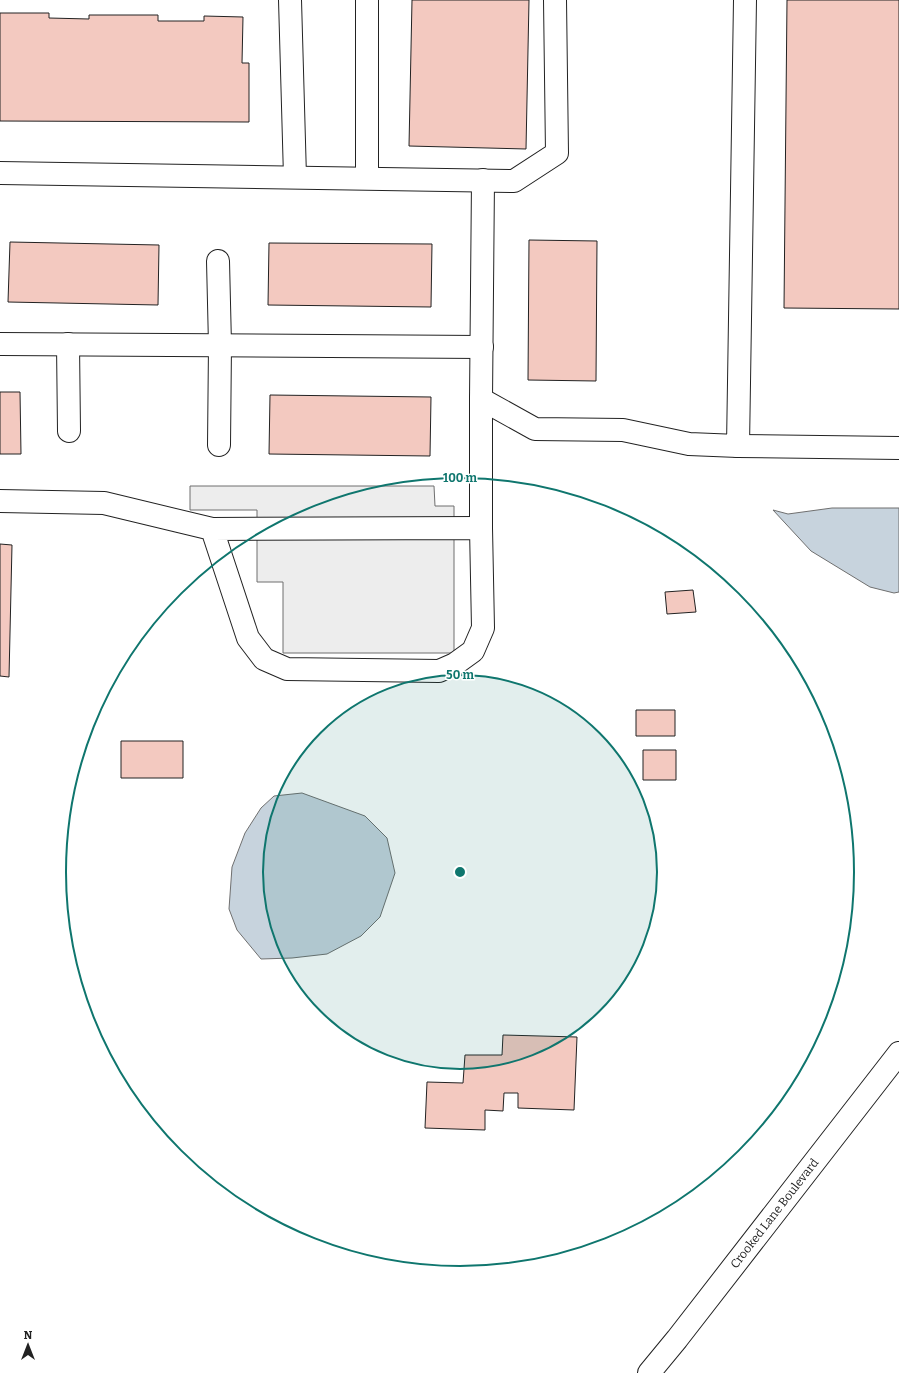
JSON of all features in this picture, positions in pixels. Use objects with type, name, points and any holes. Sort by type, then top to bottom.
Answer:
[{"type":"street","points":[[290,0],[295,177]]},
{"type":"street","points":[[366,178],[368,0]]},
{"type":"street","points":[[0,173],[514,181],[557,153],[555,0]]},
{"type":"street","points":[[738,446],[745,0]]},
{"type":"street","points":[[212,529],[248,638],[264,660],[287,669],[440,671],[455,664],[473,651],[483,628],[481,528],[483,180]]},
{"type":"street","points":[[218,260],[220,345],[219,445]]},
{"type":"street","points":[[0,344],[482,347]]},
{"type":"street","points":[[68,344],[69,431]]},
{"type":"street","points":[[482,400],[535,429],[623,430],[689,444],[899,448]]},
{"type":"street","points":[[0,501],[104,504],[212,529],[481,528]]},
{"type":"street","name":"Crooked Lane Boulevard","points":[[649,1373],[899,1053]]},
{"type":"shaded area","points":[[190,486],[434,486],[435,506],[454,506],[454,653],[283,653],[283,582],[257,582],[257,510],[190,510]]},
{"type":"shaded area","points":[[832,508],[899,508],[899,592],[894,593],[870,587],[811,551],[773,510],[788,514]]},
{"type":"shaded area","points":[[302,793],[365,816],[387,838],[395,873],[380,917],[361,936],[327,954],[292,958],[261,959],[237,930],[229,909],[232,867],[245,833],[261,808],[274,796]]},
{"type":"building","points":[[412,0],[529,0],[526,149],[409,146]]},
{"type":"building","points":[[787,0],[899,0],[899,309],[784,308]]},
{"type":"building","points":[[0,13],[49,13],[49,18],[89,19],[89,15],[158,15],[158,21],[204,21],[204,16],[243,17],[242,63],[249,63],[249,122],[0,121]]},
{"type":"building","points":[[529,240],[597,241],[596,381],[528,380]]},
{"type":"building","points":[[10,242],[159,245],[158,305],[8,302]]},
{"type":"building","points":[[269,243],[432,244],[431,307],[268,305]]},
{"type":"building","points":[[0,392],[20,392],[21,454],[0,454]]},
{"type":"building","points":[[270,395],[431,397],[430,456],[269,454]]},
{"type":"building","points":[[0,544],[12,545],[9,677],[0,676]]},
{"type":"building","points":[[693,590],[696,612],[667,614],[665,592]]},
{"type":"building","points":[[636,710],[675,710],[675,736],[636,736]]},
{"type":"building","points":[[121,741],[183,741],[183,778],[121,778]]},
{"type":"building","points":[[643,750],[676,750],[676,780],[643,780]]},
{"type":"building","points":[[503,1035],[577,1037],[574,1110],[518,1108],[518,1093],[504,1093],[503,1111],[485,1110],[485,1130],[425,1128],[427,1082],[463,1083],[465,1055],[502,1055]]}]
